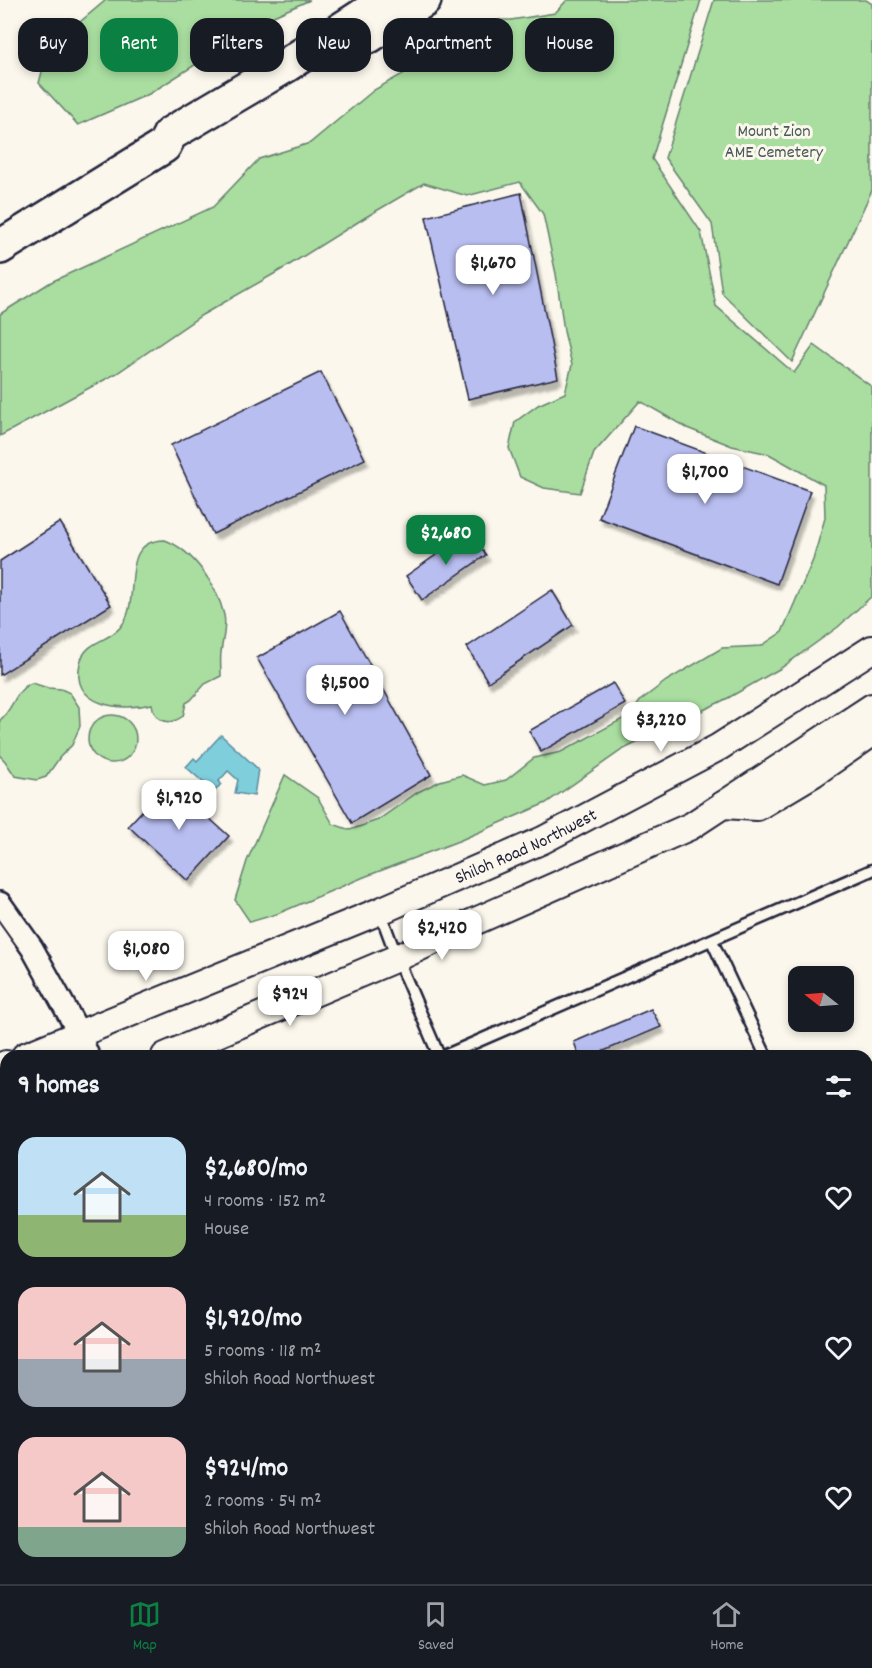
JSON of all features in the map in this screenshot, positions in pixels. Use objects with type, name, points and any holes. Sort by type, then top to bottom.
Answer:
[{"type":"highway","points":[[0,246],[164,146],[170,134],[285,66],[387,0]]},
{"type":"highway","points":[[164,146],[185,150],[424,0]]},
{"type":"street","name":"Shiloh Road Northwest","points":[[57,1050],[84,1045],[543,840],[709,753],[872,649]]},
{"type":"street","points":[[179,1050],[397,958],[691,826],[872,707]]},
{"type":"street","points":[[723,805],[757,807],[814,773],[872,733]]},
{"type":"street","points":[[0,903],[32,948],[84,1045]]},
{"type":"lane","points":[[458,1050],[872,870]]},
{"type":"lane","points":[[380,911],[397,958],[436,1050]]},
{"type":"lane","points":[[712,940],[763,1050]]},
{"type":"green space","points":[[106,0],[310,0],[269,18],[190,18],[190,68],[149,94],[78,125],[39,83],[42,72],[88,72],[88,18],[85,18]]},
{"type":"green space","points":[[567,0],[701,0],[652,159],[701,232],[716,306],[794,373],[814,345],[872,387],[872,596],[838,627],[781,668],[728,698],[622,750],[546,803],[277,914],[250,922],[235,900],[247,861],[285,775],[318,798],[333,824],[350,830],[378,820],[418,792],[440,781],[462,775],[485,785],[506,780],[534,758],[561,752],[630,715],[641,700],[666,681],[722,648],[761,646],[782,632],[813,560],[825,518],[824,485],[769,454],[732,446],[687,428],[640,401],[594,453],[580,493],[544,488],[520,477],[509,448],[515,422],[538,405],[565,393],[572,365],[543,214],[520,182],[467,196],[424,183],[202,315],[117,373],[0,436],[0,314],[51,282],[213,207],[259,159],[310,143],[374,90],[406,72],[513,72],[513,20],[555,13]]},
{"type":"green space","name":"Mount Zion AME Cemetery","points":[[714,0],[866,0],[872,4],[872,190],[792,362],[722,293],[712,224],[665,158]]},
{"type":"green space","points":[[165,540],[185,552],[203,571],[221,604],[225,624],[221,676],[205,684],[186,703],[183,716],[168,722],[156,715],[152,704],[127,707],[101,703],[91,698],[83,689],[79,678],[80,663],[84,654],[89,648],[117,630],[128,613],[137,556],[143,547],[152,542]]},
{"type":"green space","points":[[32,683],[70,693],[79,707],[80,726],[72,745],[46,777],[37,780],[15,776],[0,756],[0,720],[22,690]]},
{"type":"green space","points":[[112,715],[129,722],[136,739],[129,756],[112,763],[95,756],[88,739],[95,722]]},
{"type":"water","points":[[221,735],[258,769],[254,796],[235,793],[238,780],[228,771],[219,781],[221,784],[214,792],[186,767],[194,758],[197,761]]},
{"type":"building","points":[[521,193],[558,378],[468,399],[426,217]]},
{"type":"building","points":[[321,372],[365,459],[213,534],[171,445]]},
{"type":"building","points":[[634,426],[810,491],[777,584],[599,518]]},
{"type":"building","points":[[60,522],[111,605],[0,675],[0,561]]},
{"type":"building","points":[[469,532],[486,555],[422,600],[406,576]]},
{"type":"building","points":[[552,590],[573,625],[488,682],[467,647]]},
{"type":"building","points":[[340,611],[431,775],[352,823],[257,658]]},
{"type":"building","points":[[613,683],[625,704],[541,752],[529,731]]},
{"type":"building","points":[[169,782],[229,836],[188,881],[128,826]]},
{"type":"building","points":[[651,1009],[661,1027],[606,1050],[577,1050],[574,1042]]}]
